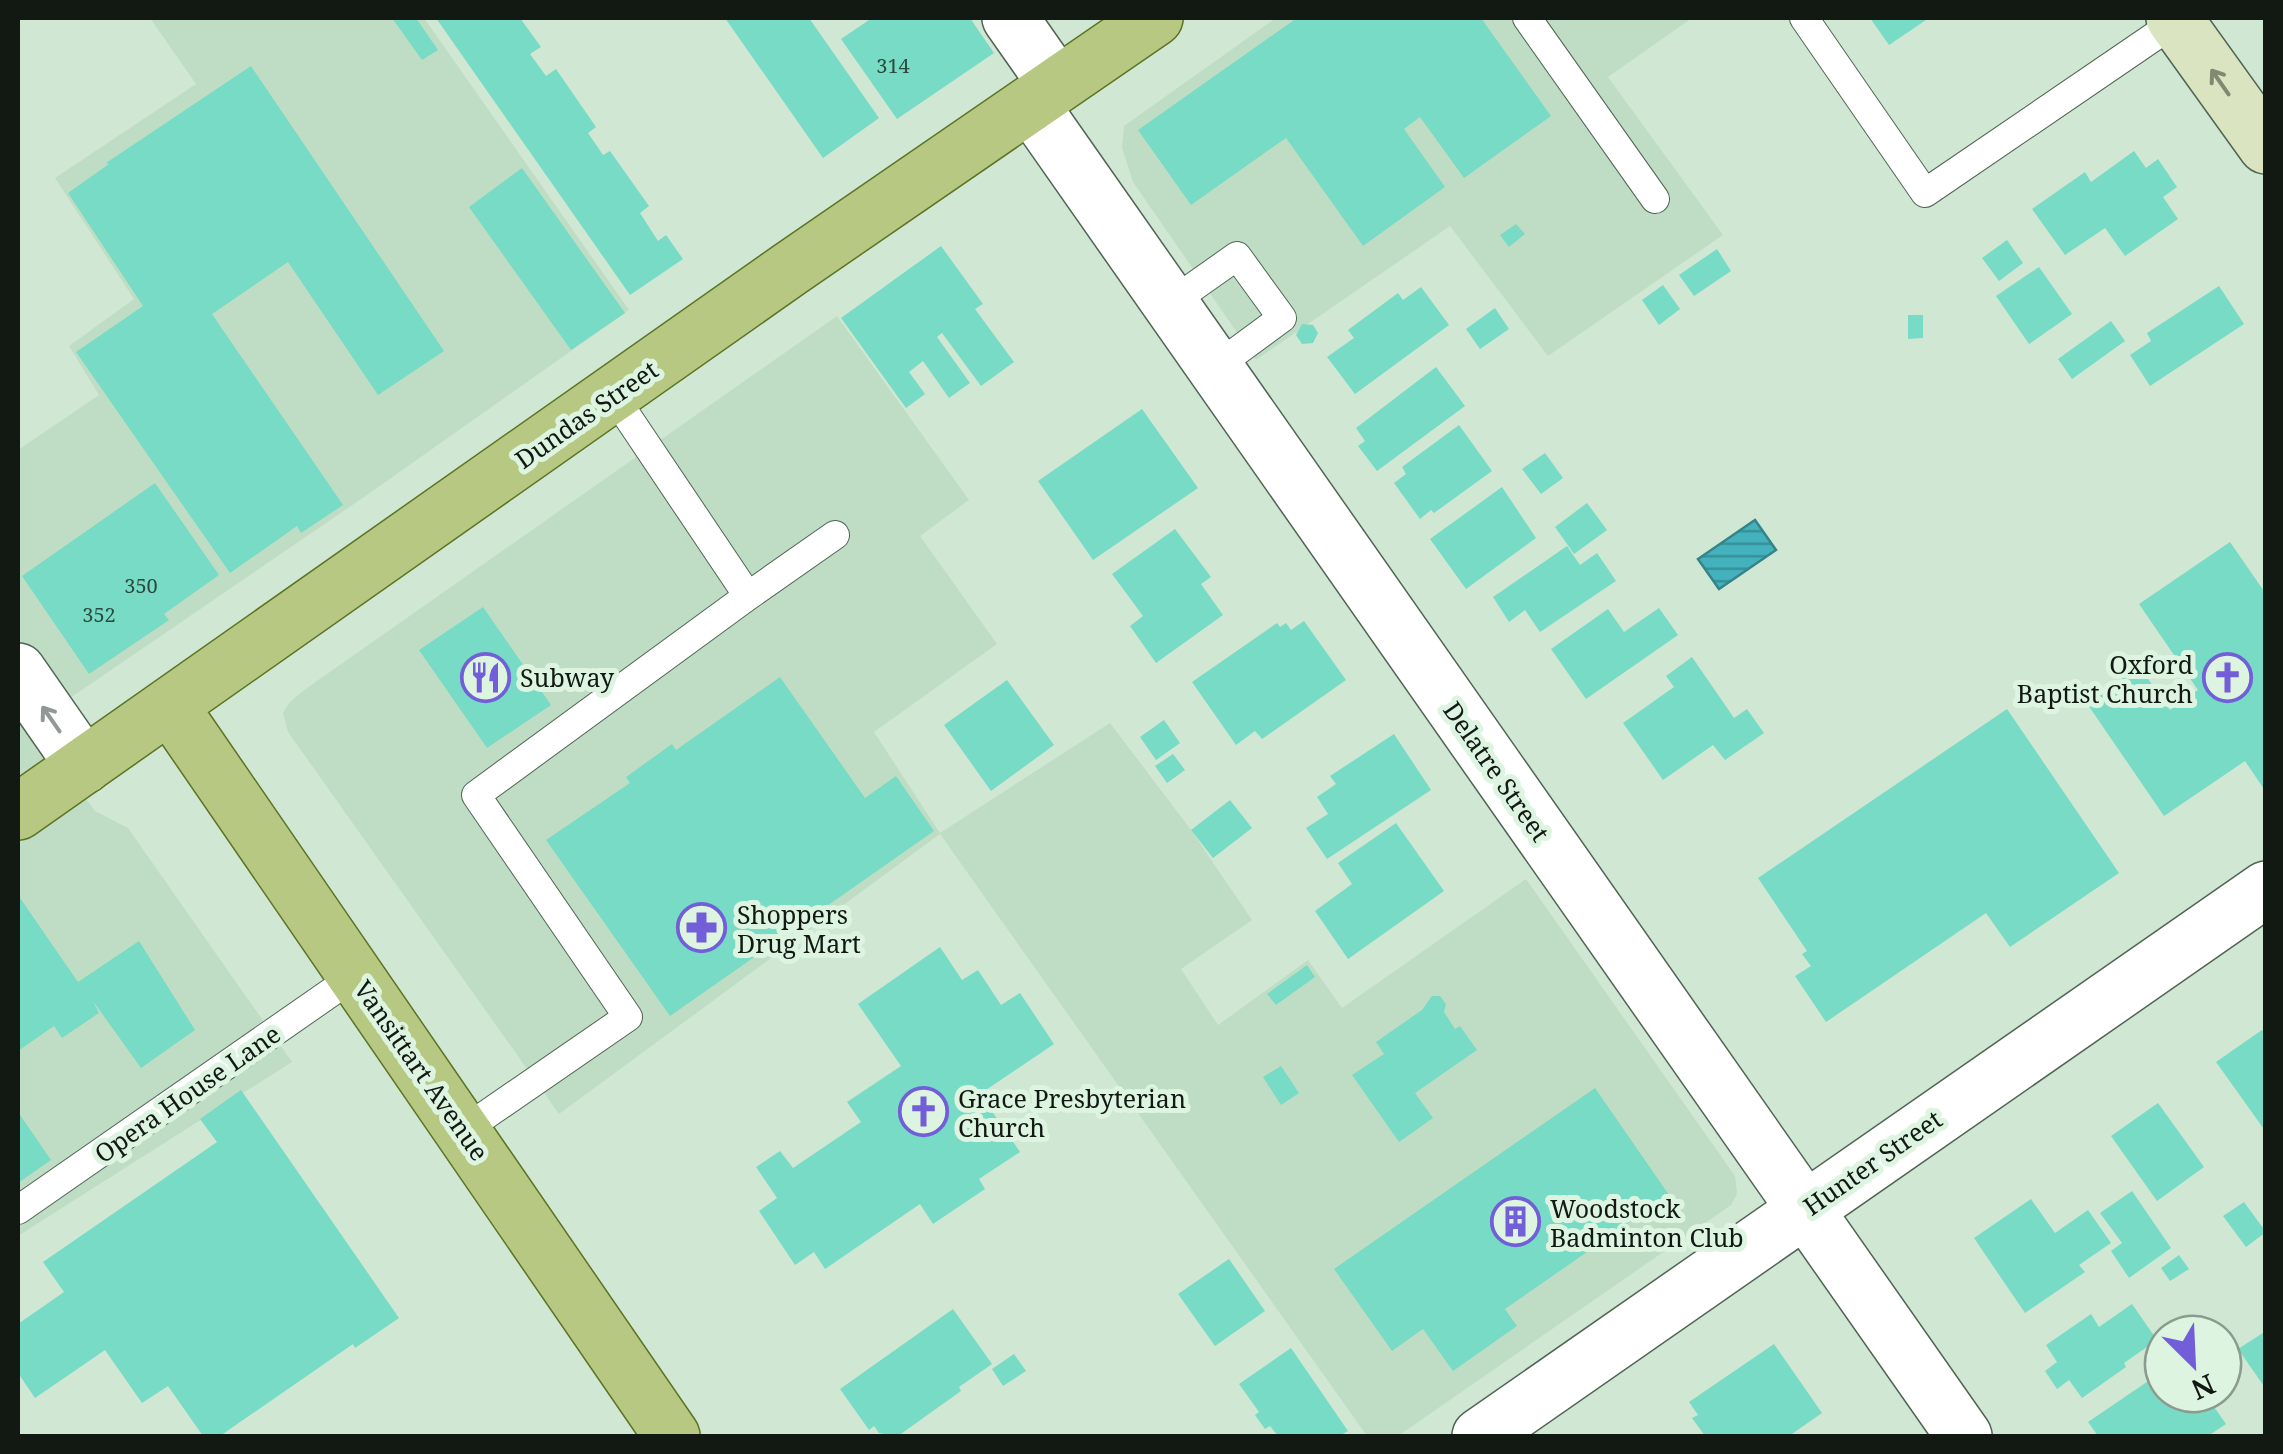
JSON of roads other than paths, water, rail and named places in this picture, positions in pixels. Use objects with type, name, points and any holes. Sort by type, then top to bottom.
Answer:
[{"type":"main road","name":"Dundas Street","points":[[18,812],[1155,18]]},
{"type":"main road","points":[[2176,19],[2266,146]]},
{"type":"main road","name":"Vansittart Avenue","points":[[170,706],[672,1436]]},
{"type":"street","name":"Delatre Street","points":[[1010,18],[1044,95],[1169,304],[1964,1436]]},
{"type":"street","points":[[18,671],[84,766]]},
{"type":"street","name":"Hunter Street","points":[[1480,1436],[2266,889]]},
{"type":"lane","points":[[1527,18],[1655,199]]},
{"type":"lane","points":[[1804,18],[1925,193],[2176,19]]},
{"type":"lane","points":[[1169,304],[1237,256],[1282,318],[1214,368]]},
{"type":"lane","points":[[613,395],[748,596]]},
{"type":"lane","points":[[464,1130],[628,1018],[476,796],[835,535]]},
{"type":"lane","name":"Opera House Lane","points":[[18,1210],[356,975]]},
{"type":"water","points":[[1755,520],[1776,550],[1719,589],[1698,559]]},
{"type":"place","name":"Subway","points":[[485,677]]},
{"type":"place","name":"Oxford Baptist Church","points":[[2228,678]]},
{"type":"place","name":"Shoppers Drug Mart","points":[[702,928]]},
{"type":"place","name":"Grace Presbyterian Church","points":[[923,1112]]},
{"type":"place","name":"Woodstock Badminton Club","points":[[1515,1222]]}]
